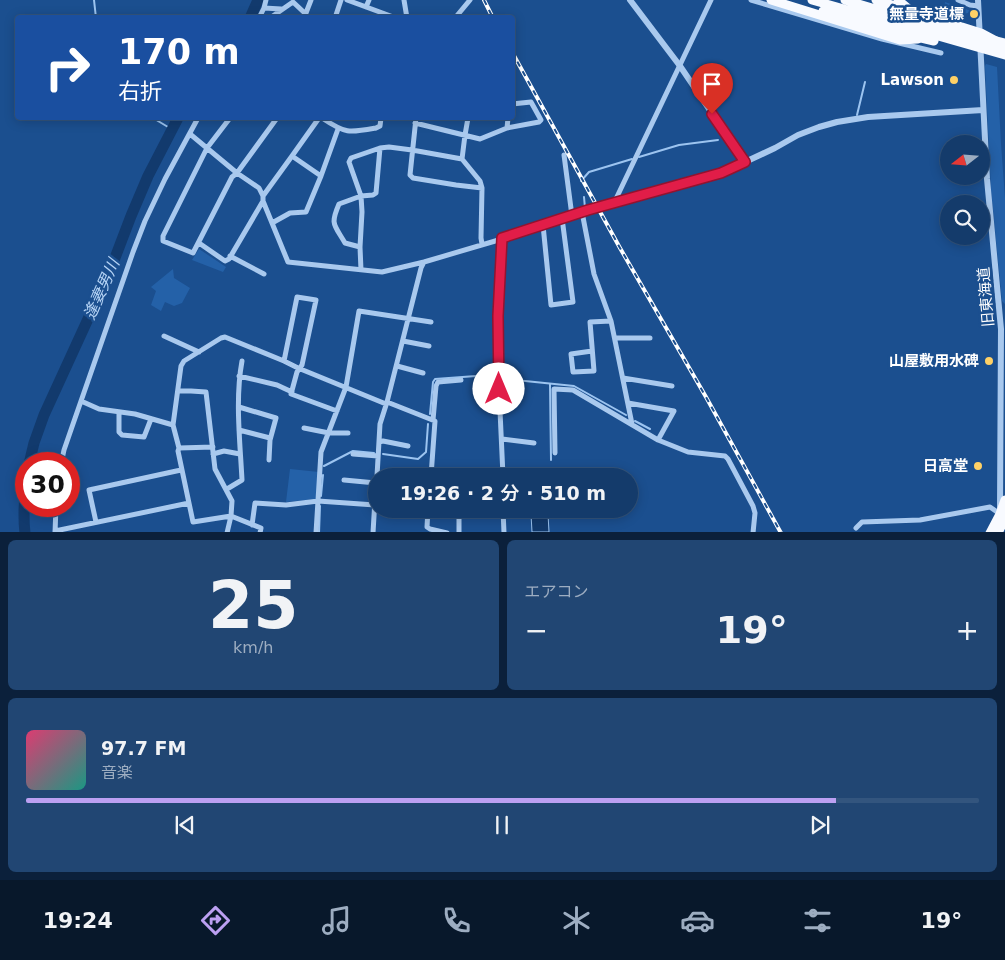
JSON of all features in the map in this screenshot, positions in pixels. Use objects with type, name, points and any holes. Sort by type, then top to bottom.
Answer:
[{"type":"highway","points":[[770,0],[900,40],[936,38]]},
{"type":"highway","points":[[788,0],[879,28],[986,55],[1005,57]]},
{"type":"highway","points":[[812,0],[1005,57]]},
{"type":"highway","points":[[845,0],[1005,46]]},
{"type":"highway","points":[[876,0],[980,33],[1005,46]]},
{"type":"highway","points":[[886,0],[904,23],[920,34],[1005,57]]},
{"type":"highway","points":[[898,0],[920,17],[936,24],[979,36],[1005,46]]},
{"type":"highway","points":[[999,532],[1005,500]]},
{"type":"highway","points":[[990,532],[1002,516]]},
{"type":"street","points":[[260,15],[266,0]]},
{"type":"street","points":[[274,15],[293,2],[305,15],[311,0]]},
{"type":"street","points":[[336,15],[341,0]]},
{"type":"street","points":[[347,0],[388,15]]},
{"type":"street","points":[[366,7],[370,0]]},
{"type":"street","points":[[404,0],[406,15]]},
{"type":"street","points":[[458,15],[470,0]]},
{"type":"street","points":[[630,0],[680,66],[745,162]]},
{"type":"street","points":[[614,203],[711,0]]},
{"type":"street","points":[[750,0],[882,39],[941,53]]},
{"type":"street","points":[[958,0],[970,5],[978,3]]},
{"type":"street","name":"旧東海道","points":[[978,3],[987,179],[1002,329],[1002,516]]},
{"type":"street","points":[[264,8],[282,9]]},
{"type":"street","points":[[482,188],[414,178],[410,175],[415,120],[480,139],[507,128],[541,120],[530,102],[515,104]]},
{"type":"street","points":[[190,134],[237,173],[259,188],[288,262],[382,272],[424,262],[582,212],[721,173],[798,135],[837,122],[868,117],[983,110]]},
{"type":"street","points":[[64,452],[145,221],[197,120]]},
{"type":"street","points":[[228,120],[207,148],[163,236],[164,241],[192,253],[199,243],[232,177],[237,173],[276,120]]},
{"type":"street","points":[[199,243],[225,261],[229,259],[263,199],[319,120]]},
{"type":"street","points":[[324,120],[338,129],[354,132],[376,128],[380,126],[381,120]]},
{"type":"street","points":[[462,158],[468,120]]},
{"type":"street","points":[[507,128],[508,120]]},
{"type":"street","points":[[272,223],[290,213],[306,212],[338,129]]},
{"type":"street","points":[[361,270],[361,196],[349,162],[351,158],[380,148],[389,147],[462,158],[480,181],[482,188],[482,244]]},
{"type":"street","points":[[360,247],[345,243],[334,224],[333,217],[339,204],[361,196],[373,196],[376,193],[380,148]]},
{"type":"street","points":[[564,155],[572,216]]},
{"type":"street","points":[[292,156],[321,176]]},
{"type":"street","points":[[582,212],[594,274],[611,321],[632,424]]},
{"type":"street","points":[[542,225],[551,305],[573,302],[562,218]]},
{"type":"street","points":[[502,238],[498,316],[503,468]]},
{"type":"street","points":[[230,256],[264,274]]},
{"type":"street","points":[[377,468],[380,424],[424,262]]},
{"type":"street","points":[[284,361],[297,297],[316,300],[302,365],[298,368],[292,392]]},
{"type":"street","points":[[316,532],[321,452],[346,387],[359,311],[431,322]]},
{"type":"street","points":[[592,350],[571,354],[573,372],[594,371],[590,322],[611,321]]},
{"type":"street","points":[[164,336],[199,352]]},
{"type":"street","points":[[260,532],[260,528],[231,516],[194,522],[181,470],[179,448],[173,425],[181,366],[184,361],[225,337],[298,368],[433,420]]},
{"type":"street","points":[[615,338],[650,338]]},
{"type":"street","points":[[403,341],[429,346]]},
{"type":"street","points":[[227,489],[242,480],[239,430],[239,376],[242,361]]},
{"type":"street","points":[[397,366],[423,373]]},
{"type":"street","points":[[239,376],[277,385],[292,392],[291,394],[337,411]]},
{"type":"street","points":[[623,378],[672,386]]},
{"type":"street","points":[[431,468],[436,386],[438,382],[461,380]]},
{"type":"street","points":[[555,453],[554,389],[573,390],[658,440],[688,452],[725,456],[753,506],[755,513],[753,532]]},
{"type":"street","points":[[178,391],[206,392],[215,469],[232,501],[227,532]]},
{"type":"street","points":[[81,401],[99,409],[135,414],[173,425]]},
{"type":"street","points":[[628,403],[674,411],[658,440]]},
{"type":"street","points":[[239,407],[276,418],[270,438],[269,460]]},
{"type":"street","points":[[119,412],[119,432],[122,435],[144,437],[151,419]]},
{"type":"street","points":[[304,428],[329,433],[348,433]]},
{"type":"street","points":[[239,430],[270,438]]},
{"type":"street","points":[[502,438],[534,442]]},
{"type":"street","points":[[379,442],[383,441],[408,446]]},
{"type":"street","points":[[179,448],[213,447]]},
{"type":"street","points":[[213,454],[224,451],[240,454]]},
{"type":"street","points":[[353,454],[378,456]]},
{"type":"street","points":[[96,522],[89,490],[181,470]]},
{"type":"street","points":[[344,480],[368,482]]},
{"type":"street","points":[[252,525],[255,502],[286,505],[318,501],[368,505]]},
{"type":"street","points":[[56,517],[55,532],[189,503]]},
{"type":"street","points":[[856,528],[862,522],[920,520],[990,507],[1002,516]]},
{"type":"street","points":[[373,532],[374,518]]},
{"type":"street","points":[[428,518],[427,527],[447,532]]},
{"type":"street","points":[[459,518],[459,532]]},
{"type":"street","points":[[504,518],[504,532]]},
{"type":"shaded area","points":[[945,2],[971,12],[963,14],[944,11]]},
{"type":"shaded area","points":[[986,64],[997,67],[1005,198],[1005,304],[1002,301],[991,190],[990,135],[988,135]]},
{"type":"shaded area","points":[[199,249],[226,267],[223,272],[192,260]]},
{"type":"shaded area","points":[[173,269],[174,278],[190,288],[182,303],[174,306],[165,302],[161,311],[151,305],[156,291],[151,287]]},
{"type":"shaded area","points":[[290,469],[319,472],[316,499],[286,502]]},
{"type":"shaded area","points":[[531,518],[548,518],[549,532],[532,532]]},
{"type":"waterway","points":[[94,0],[96,15]]},
{"type":"waterway","name":"逢妻男川","points":[[251,15],[258,0]]},
{"type":"waterway","points":[[857,115],[865,82]]},
{"type":"waterway","points":[[156,120],[171,131]]},
{"type":"waterway","name":"逢妻男川","points":[[32,452],[44,415],[110,271],[148,176],[177,120]]},
{"type":"waterway","points":[[639,157],[679,145],[718,140]]},
{"type":"waterway","points":[[581,181],[589,172],[632,159]]},
{"type":"waterway","points":[[584,197],[585,208]]},
{"type":"waterway","points":[[430,414],[433,382],[435,379],[476,376],[495,378]]},
{"type":"waterway","points":[[505,379],[574,386],[626,415]]},
{"type":"waterway","points":[[550,384],[551,460]]},
{"type":"waterway","points":[[635,421],[650,429]]},
{"type":"waterway","points":[[383,454],[418,459],[426,452],[428,424]]},
{"type":"waterway","points":[[324,466],[353,451],[374,453]]},
{"type":"waterway","points":[[321,496],[323,475]]},
{"type":"waterway","points":[[319,532],[320,506]]},
{"type":"waterway","name":"逢妻男川","points":[[24,517],[25,532]]},
{"type":"railway","points":[[484,0],[492,15]]},
{"type":"railway","points":[[515,57],[780,532]]},
{"type":"place","name":"無量寺道標","points":[[974,14]]},
{"type":"place","name":"Lawson","points":[[954,80]]},
{"type":"place","name":"山屋敷用水碑","points":[[989,361]]},
{"type":"place","name":"日高堂","points":[[978,466]]},
{"type":"route","points":[[499,389],[498,316],[502,238],[588,210],[721,173],[745,162],[712,114]]}]
